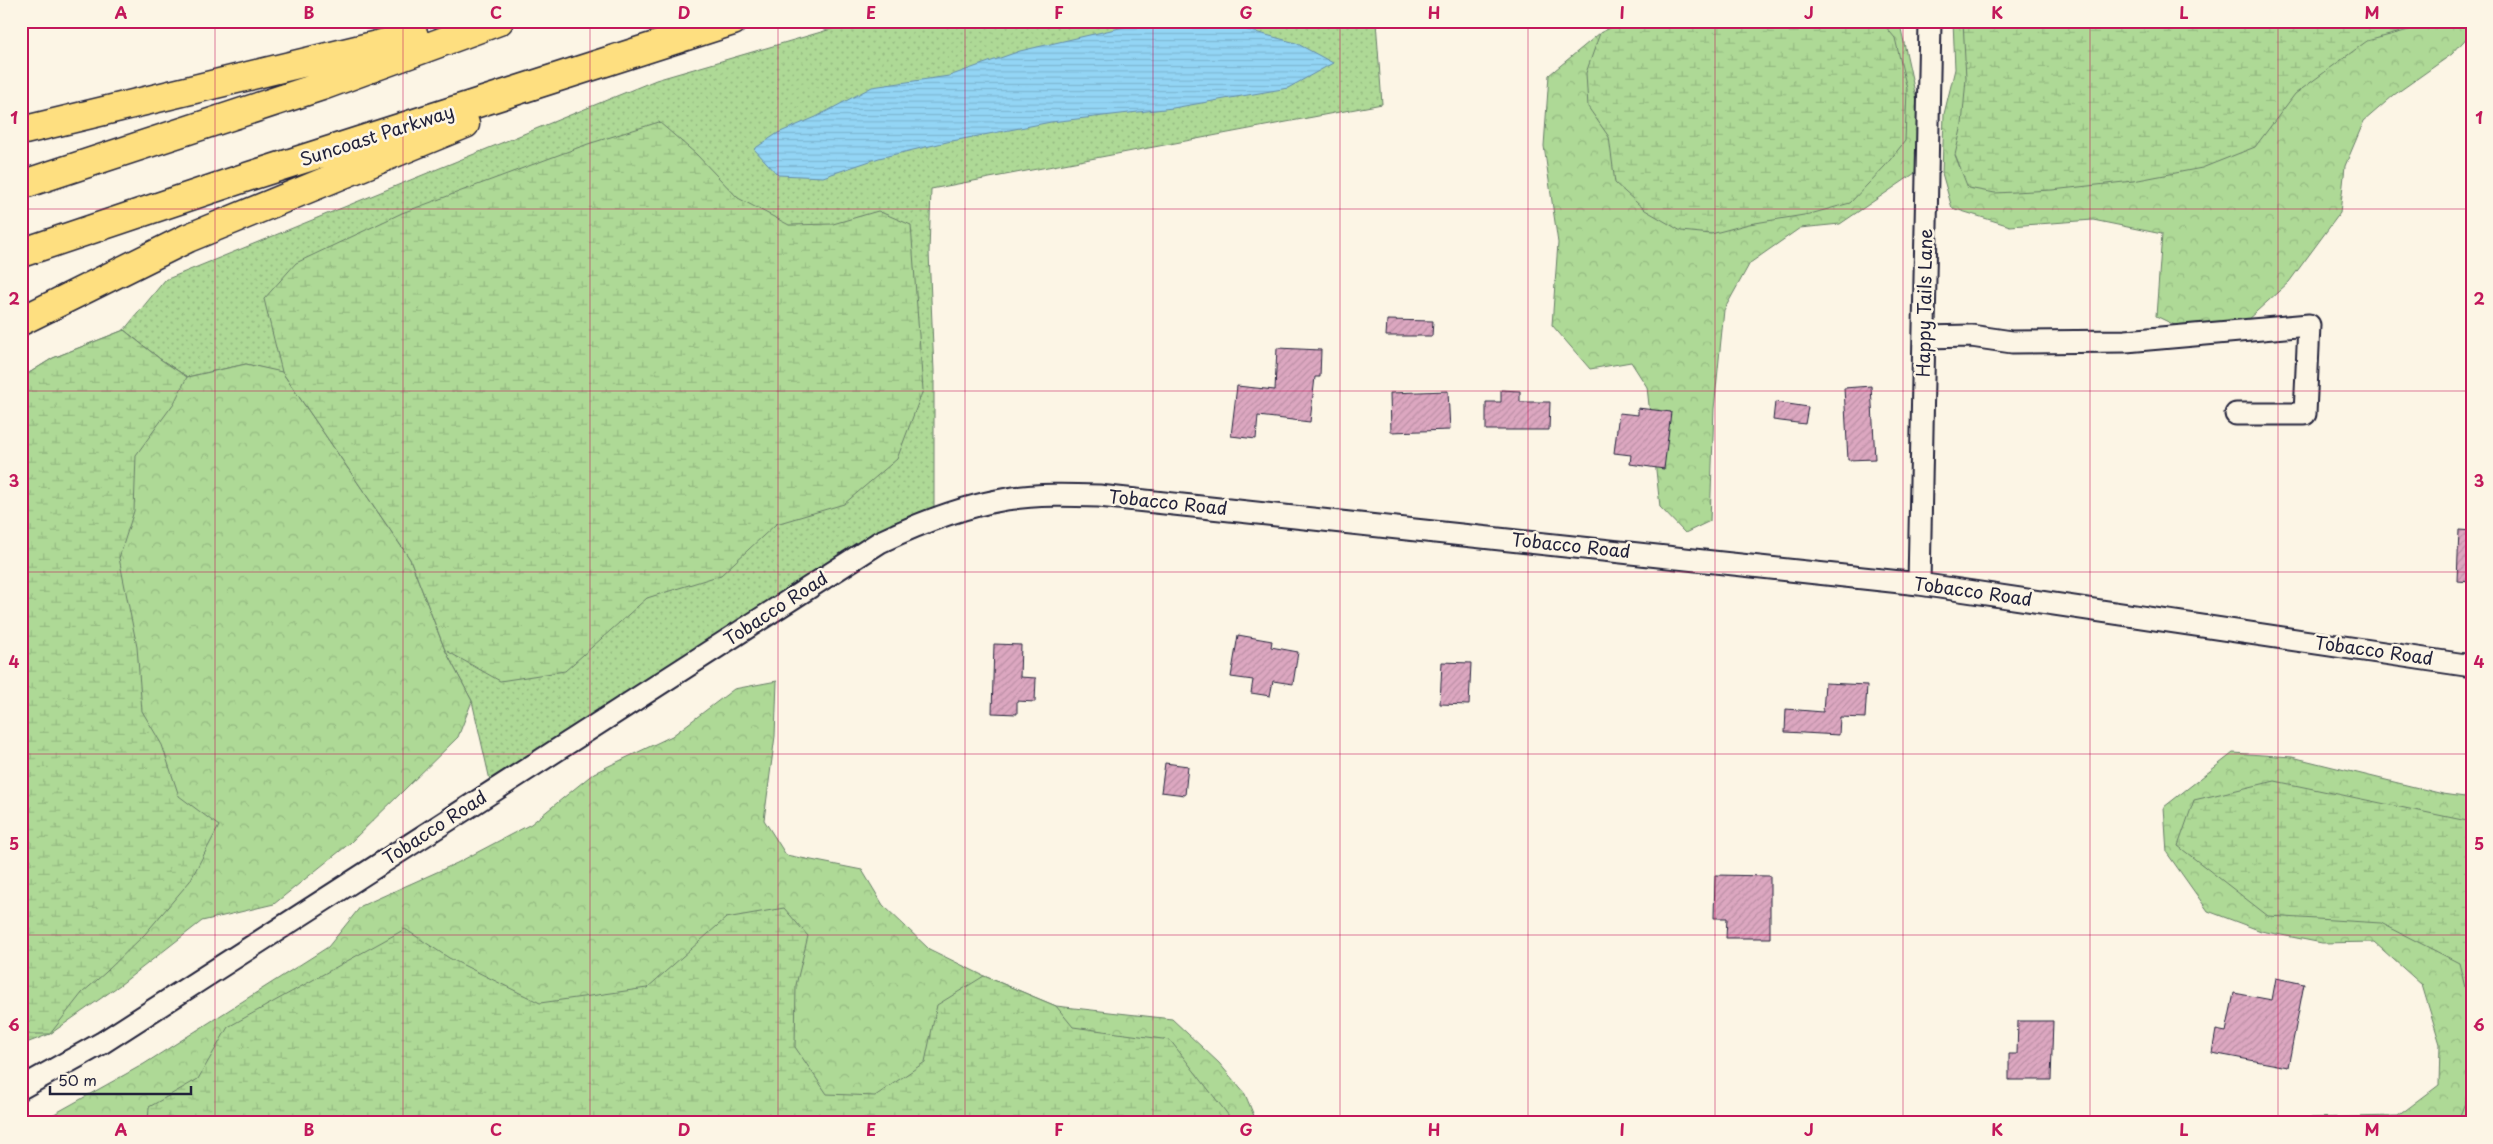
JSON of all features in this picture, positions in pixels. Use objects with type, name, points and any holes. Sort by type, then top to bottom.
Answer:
[{"type":"highway","points":[[21,131],[474,21]]},
{"type":"highway","points":[[21,185],[322,86],[499,21]]},
{"type":"highway","name":"Suncoast Parkway","points":[[21,252],[733,21]]},
{"type":"highway","points":[[21,321],[188,238],[442,134],[618,58]]},
{"type":"street","name":"Happy Tails Lane","points":[[1919,584],[1930,22]]},
{"type":"street","points":[[1924,336],[1972,336],[2012,342],[2126,341],[2309,325],[2305,414],[2236,414]]},
{"type":"street","name":"Tobacco Road","points":[[21,1088],[102,1043],[880,542],[908,529],[969,508],[1006,499],[1051,495],[1099,496],[1919,584],[2472,666]]},
{"type":"green space","points":[[859,21],[1376,21],[1382,104],[931,189],[929,252],[934,371],[934,530],[863,558],[492,789],[472,701],[445,650],[410,559],[282,373],[246,364],[187,377],[160,359],[124,330],[165,280],[656,80]]},
{"type":"green space","points":[[1624,21],[1896,21],[1901,29],[1921,120],[1915,173],[1840,224],[1800,228],[1750,263],[1724,310],[1714,409],[1710,521],[1685,533],[1660,507],[1647,387],[1631,362],[1590,369],[1552,325],[1558,243],[1544,146],[1549,75],[1600,33]]},
{"type":"green space","points":[[1624,21],[1881,21],[1895,38],[1907,89],[1905,141],[1886,165],[1850,203],[1810,214],[1749,224],[1711,234],[1681,231],[1645,210],[1615,183],[1609,137],[1588,107],[1586,73],[1600,33]]},
{"type":"green space","points":[[1953,21],[2472,21],[2472,32],[2452,54],[2394,95],[2364,121],[2345,166],[2340,213],[2289,282],[2246,321],[2189,332],[2156,316],[2162,234],[2093,220],[2010,226],[1952,208],[1942,173],[1944,114],[1955,69]]},
{"type":"green space","points":[[1963,21],[2432,21],[2424,26],[2367,41],[2295,94],[2255,147],[2202,168],[2133,181],[2052,190],[1995,193],[1968,188],[1955,155],[1962,125],[1966,79]]},
{"type":"green space","points":[[659,122],[696,154],[738,198],[789,225],[833,224],[878,211],[911,225],[923,390],[897,459],[844,504],[776,524],[721,575],[647,598],[565,671],[500,681],[445,650],[410,559],[282,372],[264,299],[296,263],[402,213],[588,144]]},
{"type":"green space","points":[[124,330],[160,359],[187,377],[246,364],[282,372],[410,559],[445,650],[472,701],[458,737],[350,843],[274,904],[202,921],[120,985],[50,1034],[21,1045],[21,378],[53,358]]},
{"type":"green space","points":[[124,330],[160,359],[187,377],[174,403],[136,455],[134,511],[119,558],[137,647],[142,711],[162,745],[179,796],[219,826],[190,881],[145,934],[82,993],[50,1034],[21,1034],[21,378],[53,358]]},
{"type":"green space","points":[[777,681],[775,736],[764,820],[786,855],[862,870],[883,905],[929,949],[984,976],[1056,1006],[1172,1019],[1219,1063],[1245,1094],[1257,1123],[38,1123],[144,1064],[328,947],[361,906],[457,863],[531,824],[594,773],[672,736],[734,689]]},
{"type":"green space","points":[[2233,753],[2292,757],[2443,794],[2472,798],[2472,1123],[2252,1123],[2261,1119],[2398,1116],[2439,1085],[2440,1044],[2422,985],[2374,942],[2322,943],[2261,931],[2208,911],[2167,853],[2164,807]]},
{"type":"green space","points":[[2275,781],[2472,822],[2472,1016],[2459,963],[2381,923],[2268,916],[2178,846],[2194,800]]},
{"type":"green space","points":[[784,908],[808,936],[796,985],[795,1047],[827,1094],[875,1096],[925,1062],[937,1005],[984,976],[1056,1006],[1073,1027],[1170,1040],[1229,1116],[1230,1123],[148,1123],[149,1107],[198,1079],[228,1027],[405,929],[449,958],[540,1003],[647,988],[726,918]]},
{"type":"green space","points":[[2472,1085],[2472,1123],[2449,1123],[2459,1118]]},
{"type":"water","points":[[1150,21],[1214,21],[1296,43],[1333,63],[1288,88],[1173,108],[1051,122],[947,142],[879,158],[823,177],[778,175],[754,149],[778,133],[816,117],[872,87],[949,76],[1020,51]]},
{"type":"building","points":[[1387,320],[1433,321],[1432,336],[1386,336]]},
{"type":"building","points":[[1277,348],[1321,350],[1320,377],[1315,377],[1310,422],[1258,416],[1256,439],[1231,436],[1237,386],[1275,390]]},
{"type":"building","points":[[1871,386],[1875,459],[1848,460],[1844,388]]},
{"type":"building","points":[[1501,390],[1520,391],[1520,402],[1550,402],[1549,430],[1486,430],[1486,402],[1501,402]]},
{"type":"building","points":[[1448,391],[1450,430],[1391,432],[1390,393]]},
{"type":"building","points":[[1775,402],[1808,407],[1805,424],[1773,420]]},
{"type":"building","points":[[1638,408],[1671,412],[1664,469],[1630,464],[1631,455],[1614,453],[1619,413],[1638,415]]},
{"type":"building","points":[[2459,530],[2472,531],[2472,582],[2457,581]]},
{"type":"building","points":[[1238,635],[1272,641],[1271,647],[1298,652],[1293,684],[1273,681],[1270,696],[1251,693],[1253,680],[1231,677]]},
{"type":"building","points":[[994,644],[1021,645],[1020,677],[1036,678],[1035,702],[1017,701],[1017,714],[992,713]]},
{"type":"building","points":[[1442,662],[1471,663],[1469,705],[1440,704]]},
{"type":"building","points":[[1825,683],[1867,685],[1865,718],[1840,717],[1839,735],[1785,732],[1786,709],[1823,712]]},
{"type":"building","points":[[1165,763],[1188,766],[1185,795],[1161,792]]},
{"type":"building","points":[[1715,875],[1770,876],[1770,938],[1726,938],[1727,918],[1714,918]]},
{"type":"building","points":[[2276,978],[2304,984],[2288,1067],[2212,1053],[2216,1030],[2226,1032],[2234,993],[2272,1000]]},
{"type":"building","points":[[2018,1021],[2053,1021],[2051,1080],[2009,1080],[2009,1054],[2017,1054]]}]
